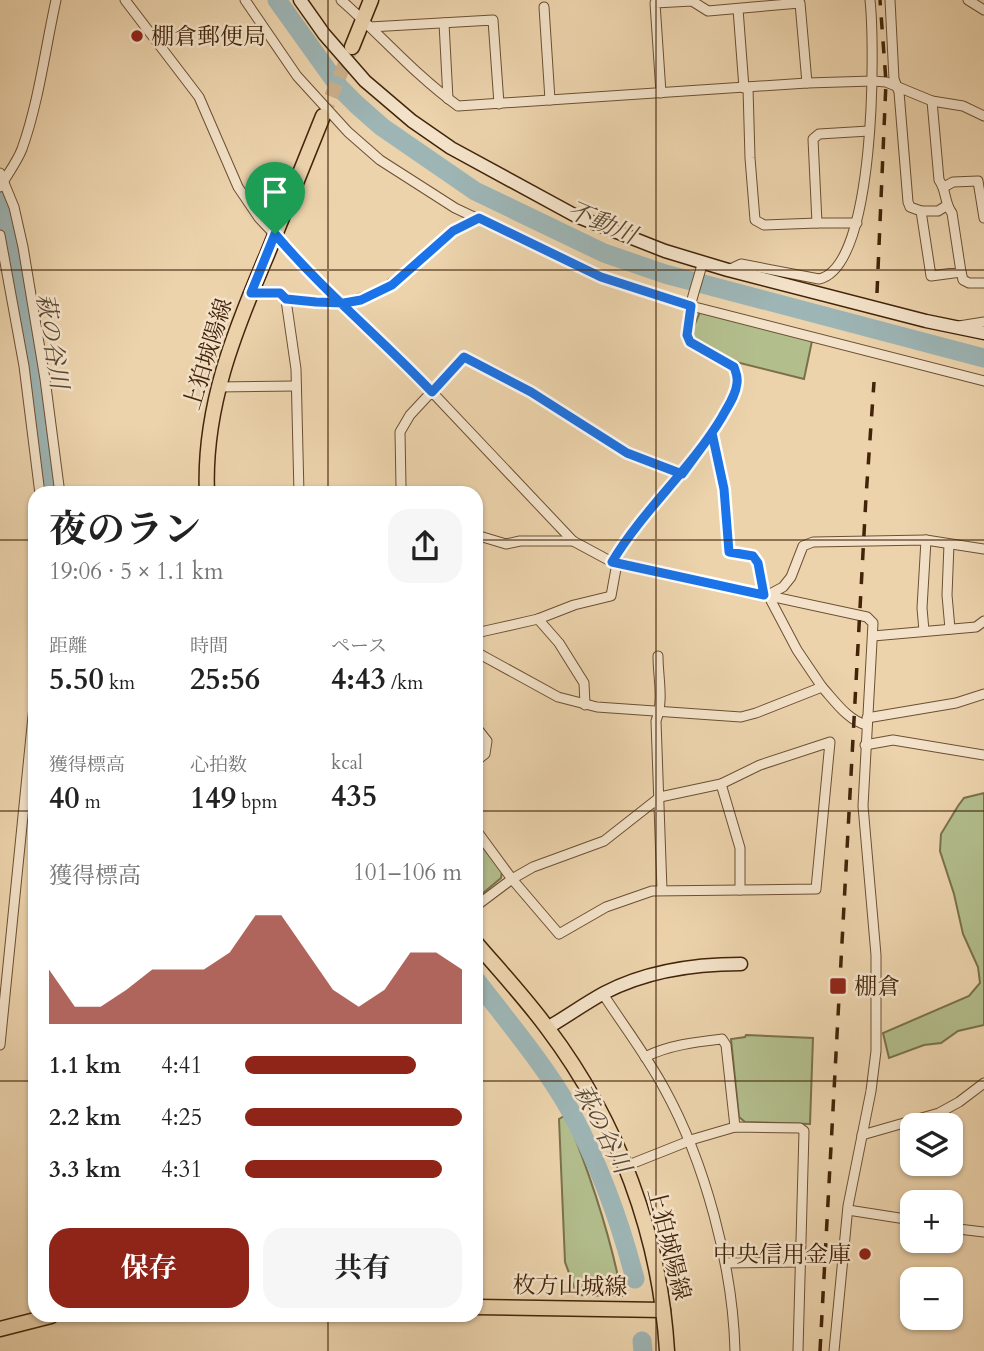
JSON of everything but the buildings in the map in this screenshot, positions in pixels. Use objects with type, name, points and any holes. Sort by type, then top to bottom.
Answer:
[{"type":"main road","points":[[352,47],[367,23],[371,0]]},
{"type":"main road","name":"上狛城陽線","points":[[207,486],[209,436],[235,330],[323,116]]},
{"type":"main road","name":"上狛城陽線","points":[[483,951],[547,1028],[597,1106],[626,1166],[654,1255],[667,1351]]},
{"type":"main road","name":"枚方山城線","points":[[483,1307],[663,1310]]},
{"type":"main road","points":[[0,1329],[28,1322]]},
{"type":"street","points":[[56,0],[44,50],[40,86],[21,151],[1,181],[14,207],[23,247],[45,379],[59,486]]},
{"type":"street","points":[[125,0],[199,97],[238,187],[259,218],[432,392],[573,541],[614,563],[867,617],[873,624],[863,806],[876,955],[876,1035],[871,1091],[848,1210],[834,1351]]},
{"type":"street","points":[[245,0],[297,76],[348,132],[380,160],[432,195],[601,277],[984,380]]},
{"type":"street","points":[[300,0],[324,34],[365,80],[412,121],[451,148],[576,216],[702,265],[984,333]]},
{"type":"street","points":[[341,0],[404,62],[458,106],[873,81],[898,86],[932,101],[981,111]]},
{"type":"street","points":[[728,270],[741,264],[819,279],[833,273],[840,264],[857,223],[869,131],[874,45],[870,0]]},
{"type":"street","points":[[890,0],[894,79],[898,86],[908,202],[911,207],[921,211],[938,211],[946,206]]},
{"type":"street","points":[[968,0],[984,10]]},
{"type":"street","points":[[661,93],[655,3],[692,1],[708,11],[800,3],[807,83]]},
{"type":"street","points":[[544,6],[550,100]]},
{"type":"street","points":[[738,9],[755,220],[764,225],[857,223]]},
{"type":"street","points":[[367,23],[493,20],[499,104]]},
{"type":"street","points":[[444,23],[448,99]]},
{"type":"street","points":[[932,101],[939,180],[944,187],[946,206],[952,213],[963,280],[969,283],[984,283]]},
{"type":"street","points":[[817,223],[813,137],[819,134],[869,131]]},
{"type":"street","points":[[944,187],[953,182],[978,181],[984,218]]},
{"type":"street","points":[[921,211],[931,276],[961,272]]},
{"type":"street","points":[[286,299],[344,303],[361,300],[385,289],[453,231],[479,218]]},
{"type":"street","points":[[0,234],[24,366],[39,486]]},
{"type":"street","points":[[483,632],[538,620],[574,605],[611,596],[614,563],[622,546],[712,433],[735,391],[737,375],[734,367],[690,342],[687,335],[702,265]]},
{"type":"street","points":[[251,293],[280,293],[286,299],[296,369],[299,486]]},
{"type":"street","points":[[953,326],[984,322]]},
{"type":"street","points":[[401,486],[400,432],[410,415],[464,357],[531,392],[627,453],[682,474]]},
{"type":"street","points":[[219,387],[296,386]]},
{"type":"street","points":[[712,433],[724,489],[729,552],[753,556],[758,563],[766,595],[797,650],[822,687],[842,709],[862,724],[984,694]]},
{"type":"street","points":[[483,537],[506,544],[520,541],[573,541]]},
{"type":"street","points":[[766,595],[783,587],[791,578],[803,546],[813,542],[926,540],[984,549]]},
{"type":"street","points":[[924,631],[922,608],[926,540]]},
{"type":"street","points":[[949,544],[947,613],[950,629]]},
{"type":"street","points":[[538,620],[559,643],[584,683],[585,705]]},
{"type":"street","points":[[873,636],[976,626],[984,621]]},
{"type":"street","points":[[483,656],[558,697],[585,705],[659,712],[741,717],[822,687]]},
{"type":"street","points":[[658,656],[657,683],[661,694],[656,721],[662,890]]},
{"type":"street","points":[[483,736],[487,741],[483,756]]},
{"type":"street","points":[[865,745],[893,740],[984,755]]},
{"type":"street","points":[[483,840],[512,879],[558,934],[606,906],[636,895],[662,890],[816,890],[830,742],[760,765],[720,784],[660,797],[604,841],[533,866],[512,879],[483,901]]},
{"type":"street","points":[[0,1045],[28,766]]},
{"type":"street","points":[[720,784],[740,848],[740,890]]},
{"type":"street","points":[[547,1028],[603,994],[645,977],[674,969],[711,964],[741,964]]},
{"type":"street","points":[[603,994],[664,1088],[704,1183],[726,1263],[735,1351]]},
{"type":"street","points":[[645,1057],[694,1042],[722,1039],[726,1045],[735,1127]]},
{"type":"street","points":[[862,1135],[939,1113],[984,1083]]},
{"type":"street","points":[[626,1166],[735,1127],[800,1128],[804,1131],[798,1351]]},
{"type":"street","points":[[848,1210],[900,1218]]},
{"type":"street","points":[[963,1230],[984,1232]]},
{"type":"street","points":[[726,1263],[801,1262]]},
{"type":"green space","points":[[700,312],[812,341],[804,379],[732,361],[693,339],[691,333]]},
{"type":"green space","points":[[984,793],[984,1025],[958,1031],[941,1043],[924,1045],[889,1058],[883,1033],[969,996],[980,983],[978,967],[963,934],[940,851],[941,834],[964,798]]},
{"type":"green space","points":[[483,847],[502,872],[501,878],[483,893]]},
{"type":"green space","points":[[746,1035],[813,1038],[810,1124],[745,1122],[739,1117],[731,1039]]},
{"type":"green space","points":[[566,1115],[599,1204],[622,1296],[577,1295],[565,1262],[559,1119]]},
{"type":"waterway","name":"不動川","points":[[277,0],[340,88],[357,105],[382,127],[475,191],[604,253],[665,274],[984,358]]},
{"type":"waterway","name":"萩の谷川","points":[[0,197],[10,232],[25,316],[49,486]]},
{"type":"waterway","name":"萩の谷川","points":[[483,989],[537,1060],[570,1110],[608,1193],[635,1279]]},
{"type":"waterway","name":"萩の谷川","points":[[642,1341],[643,1351]]},
{"type":"tunnel","points":[[323,116],[351,49]]},
{"type":"railway","points":[[877,293],[886,82],[880,0]]},
{"type":"railway","points":[[820,1351],[874,382]]},
{"type":"place","name":"棚倉郵便局","points":[[137,36]]},
{"type":"place","name":"棚倉","points":[[838,986]]},
{"type":"place","name":"中央信用金庫","points":[[865,1254]]},
{"type":"route","points":[[275,234],[251,293],[280,293],[286,299],[316,302],[344,303],[361,300],[392,285],[453,231],[479,218],[601,277],[691,306],[687,335],[690,342],[734,367],[737,385],[712,433],[682,474],[622,546],[612,562],[764,595],[758,563],[753,556],[729,552],[724,489],[712,433],[682,474],[627,453],[531,392],[464,357],[432,392],[397,355],[344,303],[312,274],[275,234]]}]
